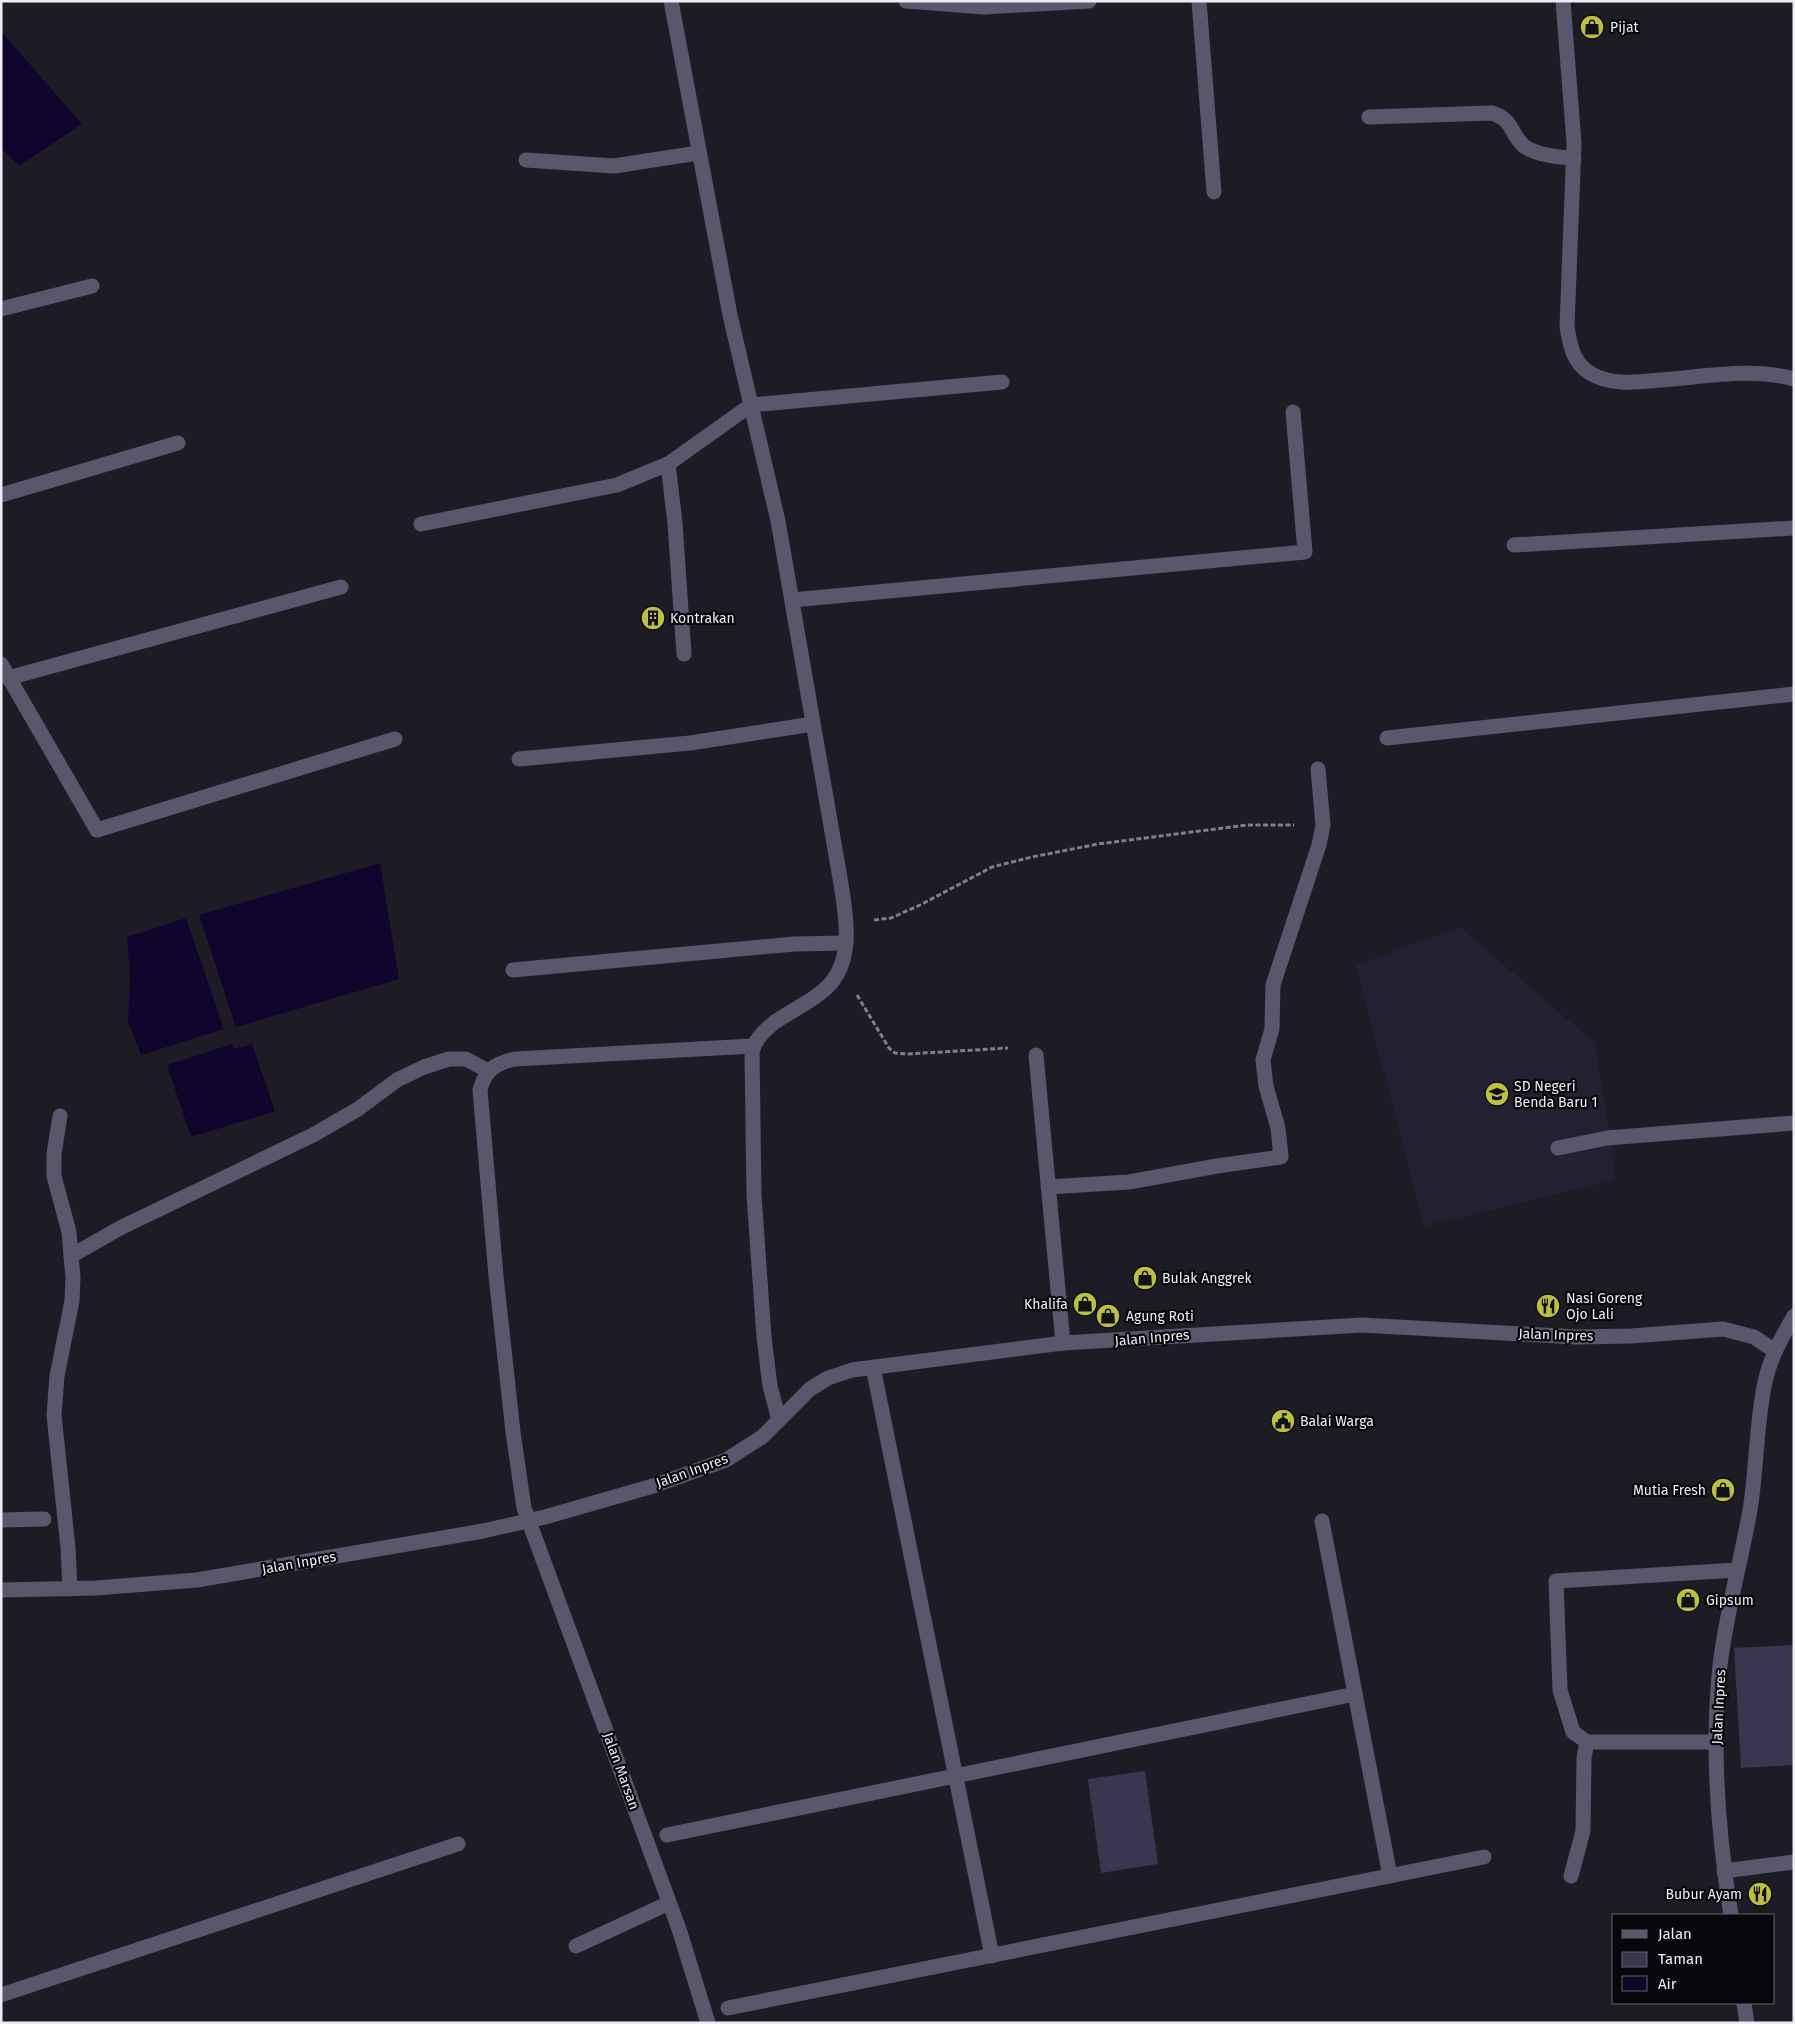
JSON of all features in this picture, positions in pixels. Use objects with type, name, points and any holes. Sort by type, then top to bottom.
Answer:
[{"type":"street","points":[[671,1],[728,306],[750,405],[773,495],[814,724],[846,924],[846,943],[841,968],[834,981],[823,991],[770,1026],[753,1046],[751,1109],[764,1337],[770,1386],[779,1420]]},
{"type":"street","points":[[906,1],[984,7],[1089,1]]},
{"type":"street","points":[[1199,1],[1214,192]]},
{"type":"street","points":[[1563,1],[1574,159],[1567,328],[1571,348],[1579,364],[1592,375],[1620,382],[1754,375],[1794,379]]},
{"type":"street","points":[[1369,117],[1492,113],[1507,120],[1520,141],[1532,151],[1574,159]]},
{"type":"street","points":[[526,160],[614,166],[698,153]]},
{"type":"street","points":[[1,309],[92,286]]},
{"type":"street","points":[[421,524],[617,485],[668,464],[750,405],[1002,382]]},
{"type":"street","points":[[792,600],[1305,552],[1293,412]]},
{"type":"street","points":[[1,495],[178,443]]},
{"type":"street","points":[[668,464],[675,523],[684,654]]},
{"type":"street","points":[[1514,545],[1794,528]]},
{"type":"street","points":[[8,678],[342,587]]},
{"type":"street","points":[[1,664],[97,830],[395,739]]},
{"type":"street","points":[[1387,738],[1794,694]]},
{"type":"street","points":[[519,759],[690,743],[814,724]]},
{"type":"street","points":[[1048,1187],[1129,1182],[1217,1166],[1281,1157],[1278,1128],[1266,1086],[1263,1060],[1272,1029],[1273,985],[1319,845],[1323,825],[1318,769]]},
{"type":"street","points":[[513,970],[794,944],[846,943]]},
{"type":"street","points":[[71,1256],[120,1228],[313,1135],[358,1108],[397,1080],[424,1067],[449,1059],[466,1059],[488,1071],[496,1065],[514,1059],[753,1046]]},
{"type":"street","points":[[1036,1056],[1063,1343]]},
{"type":"street","name":"Jalan Marsan","points":[[488,1071],[482,1084],[480,1098],[495,1266],[518,1480],[528,1521],[669,1903],[708,2023]]},
{"type":"street","points":[[60,1116],[54,1154],[54,1176],[69,1232],[72,1301],[57,1376],[54,1414],[68,1548],[70,1589]]},
{"type":"street","points":[[1558,1148],[1607,1138],[1794,1123]]},
{"type":"street","points":[[1775,1351],[1794,1316]]},
{"type":"street","name":"Jalan Inpres","points":[[1,1590],[70,1589],[206,1578],[528,1521],[653,1486],[726,1460],[749,1447],[779,1420],[802,1395],[828,1378],[852,1370],[1063,1343],[1362,1325],[1577,1336],[1631,1336],[1724,1329],[1754,1337],[1775,1351],[1765,1382],[1750,1510],[1737,1570],[1720,1668],[1717,1742],[1719,1821],[1731,1914]]},
{"type":"street","points":[[873,1367],[992,1956]]},
{"type":"street","points":[[1,1520],[44,1519]]},
{"type":"street","points":[[1322,1521],[1390,1876]]},
{"type":"street","points":[[1717,1742],[1587,1742],[1573,1732],[1560,1690],[1556,1581],[1737,1570]]},
{"type":"street","points":[[667,1835],[1355,1694]]},
{"type":"street","points":[[1571,1876],[1582,1831],[1584,1758],[1587,1742]]},
{"type":"street","points":[[1,1995],[458,1844]]},
{"type":"street","points":[[728,2008],[1484,1858]]},
{"type":"street","points":[[1724,1871],[1794,1862]]},
{"type":"street","points":[[576,1946],[669,1903]]},
{"type":"street","points":[[1744,2004],[1747,2023]]},
{"type":"path","points":[[846,924],[891,918],[992,867],[1032,857],[1098,844],[1248,825],[1323,825]]},
{"type":"path","points":[[841,968],[889,1048],[895,1053],[908,1054],[1030,1046],[1036,1056]]},
{"type":"shaded area","name":"SD Negeri Benda Baru 1","points":[[1460,927],[1595,1043],[1612,1145],[1615,1180],[1424,1226],[1356,965]]},
{"type":"green space","points":[[1794,1645],[1794,1765],[1741,1768],[1734,1648]]},
{"type":"green space","points":[[1145,1771],[1158,1864],[1101,1873],[1088,1779]]},
{"type":"water","points":[[1,31],[82,124],[19,166],[1,148]]},
{"type":"water","points":[[380,863],[399,979],[236,1027],[199,915]]},
{"type":"water","points":[[186,918],[224,1029],[141,1055],[128,1021],[130,977],[127,937]]},
{"type":"water","points":[[232,1044],[234,1049],[252,1044],[275,1111],[191,1137],[167,1065]]},
{"type":"place","name":"Pijat","points":[[1592,27]]},
{"type":"place","name":"Kontrakan","points":[[653,618]]},
{"type":"place","name":"SD Negeri Benda Baru 1","points":[[1497,1094]]},
{"type":"place","name":"Bulak Anggrek","points":[[1145,1278]]},
{"type":"place","name":"Khalifa","points":[[1085,1304]]},
{"type":"place","name":"Nasi Goreng Ojo Lali","points":[[1548,1306]]},
{"type":"place","name":"Agung Roti","points":[[1108,1316]]},
{"type":"place","name":"Balai Warga","points":[[1283,1421]]},
{"type":"place","name":"Mutia Fresh","points":[[1723,1490]]},
{"type":"place","name":"Gipsum","points":[[1688,1600]]},
{"type":"place","name":"Bubur Ayam","points":[[1760,1894]]}]
